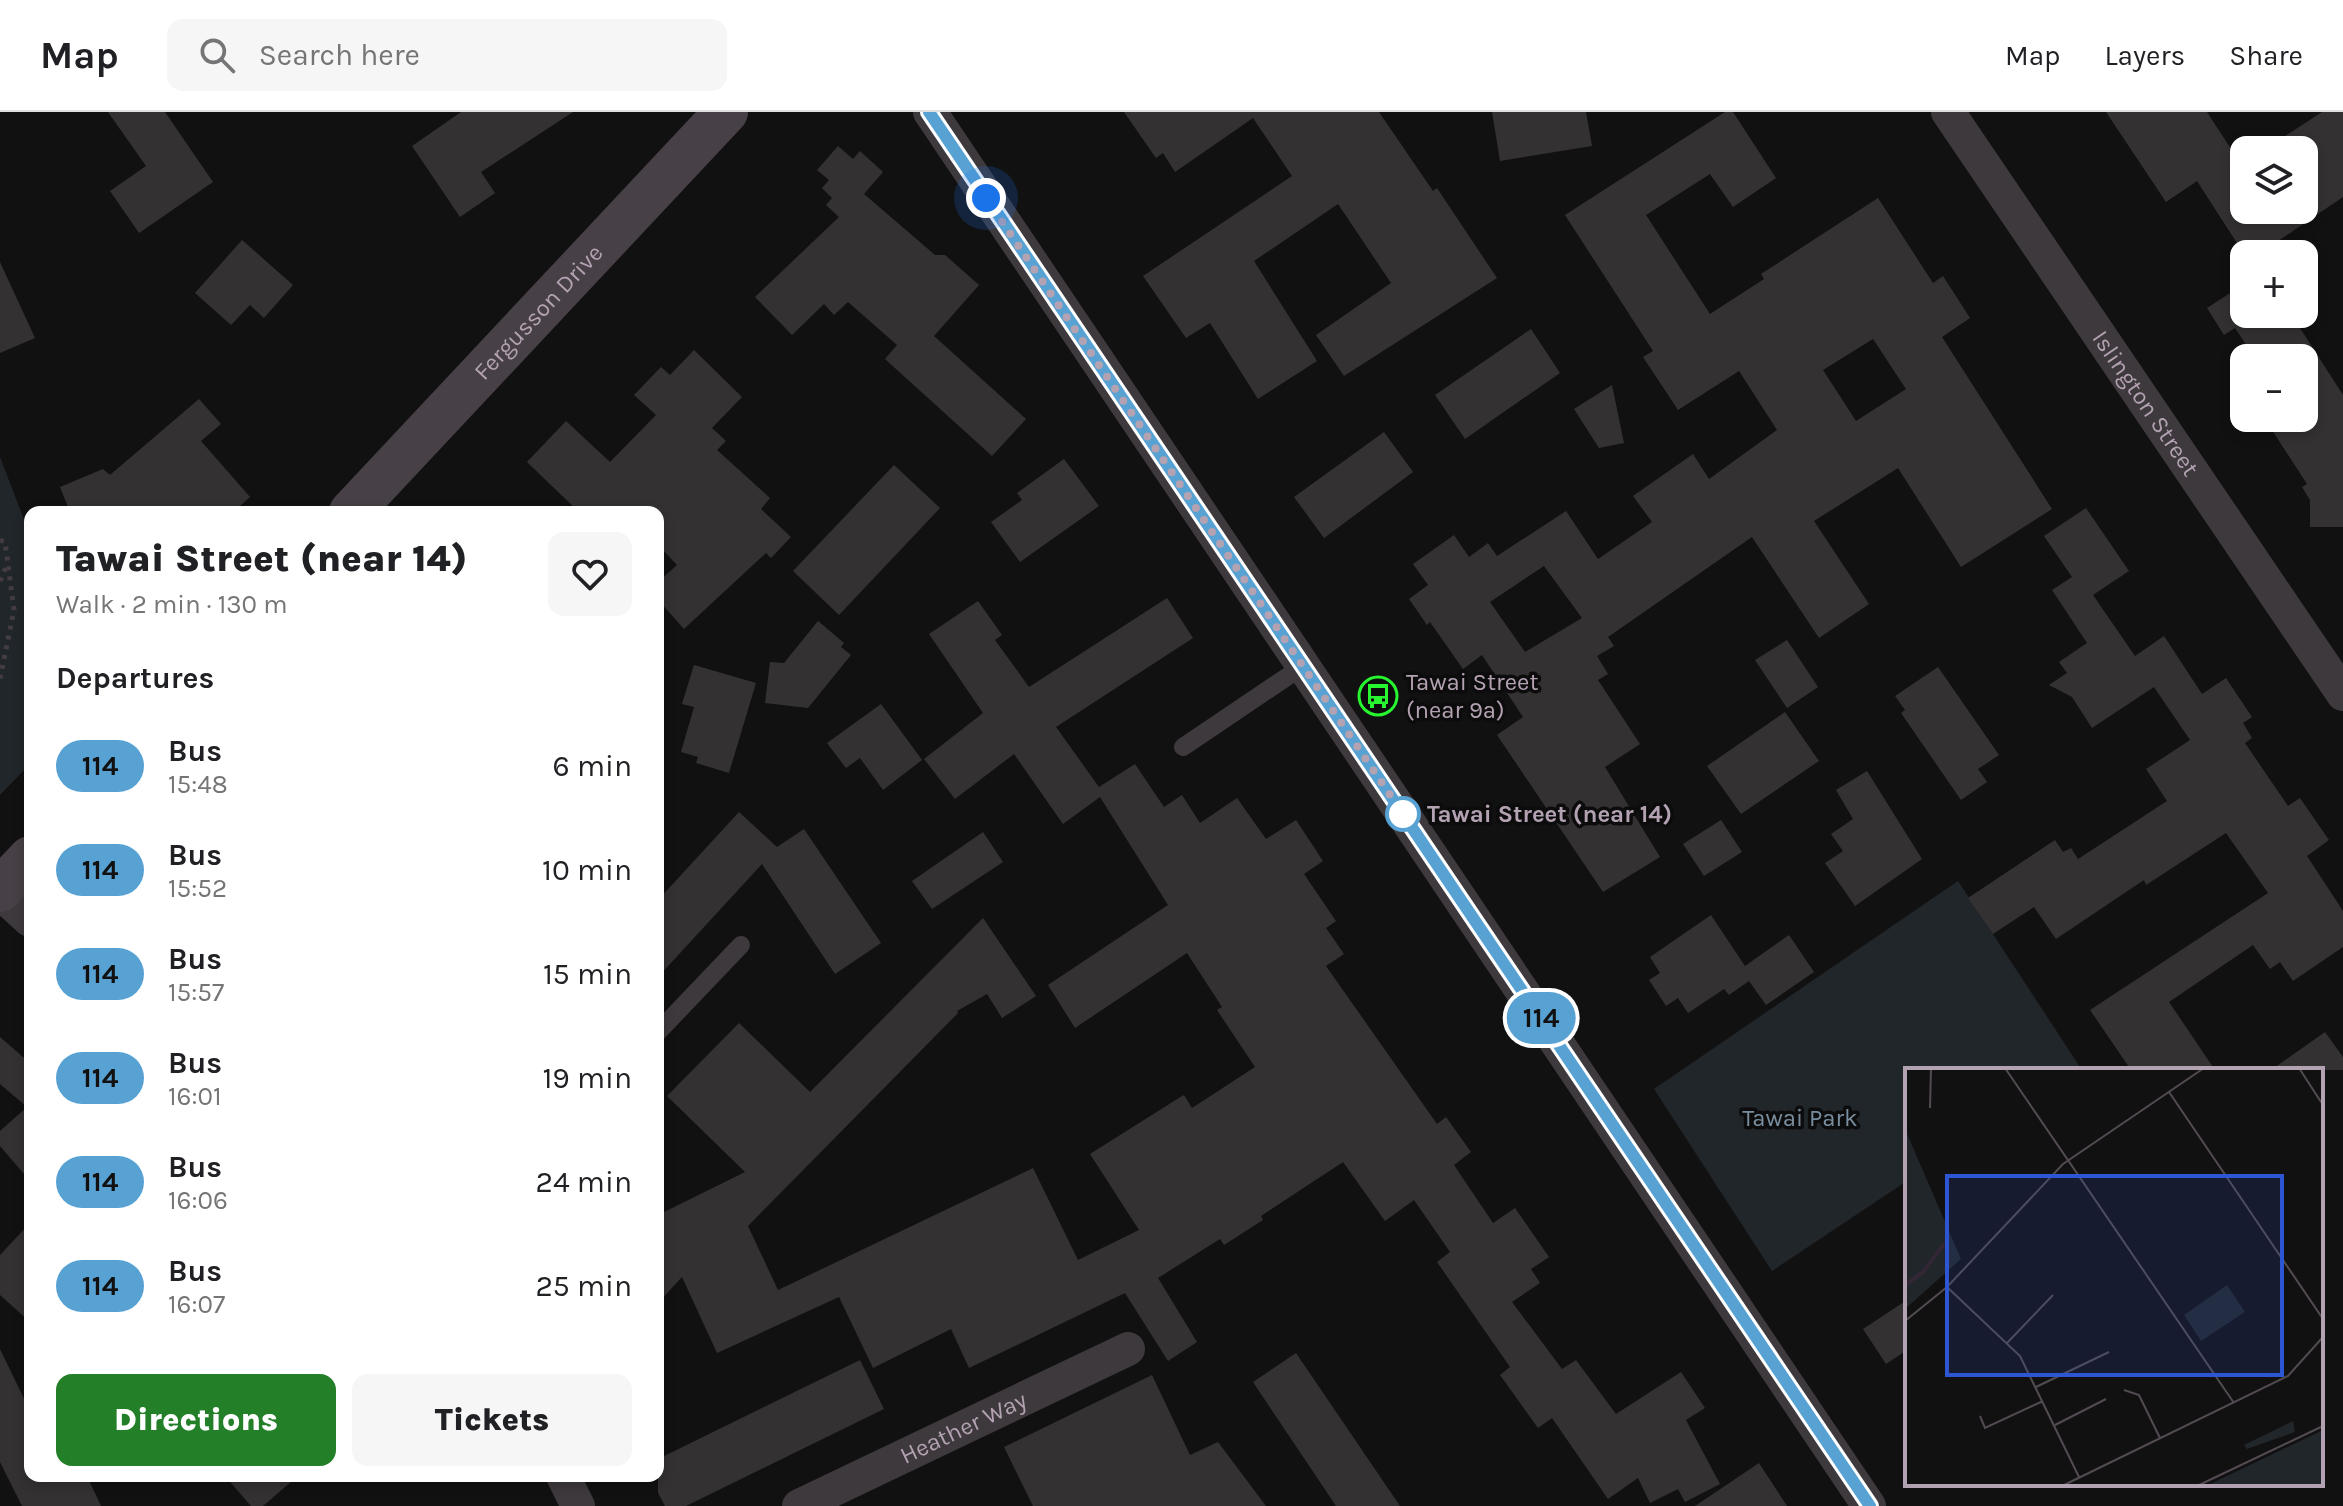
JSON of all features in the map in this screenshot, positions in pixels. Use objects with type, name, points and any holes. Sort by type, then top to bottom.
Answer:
[{"type":"main road","name":"Fergusson Drive","points":[[357,506],[726,112]]},
{"type":"main road","points":[[0,892],[24,865]]},
{"type":"street","points":[[930,112],[1869,1506]]},
{"type":"street","name":"Islington Street","points":[[1948,112],[2343,694]]},
{"type":"street","points":[[0,892],[24,914]]},
{"type":"street","name":"Heather Way","points":[[799,1506],[1128,1349]]},
{"type":"street","points":[[566,1482],[578,1506]]},
{"type":"lane","points":[[1183,747],[1303,666]]},
{"type":"lane","points":[[664,1026],[741,945]]},
{"type":"path","points":[[0,540],[5,542],[14,610],[0,679]]},
{"type":"path","points":[[0,581],[7,564]]},
{"type":"green space","points":[[0,457],[24,519],[24,770],[0,795]]},
{"type":"green space","name":"Tawai Park","points":[[1958,881],[2080,1067],[1905,1068],[1905,1182],[1772,1271],[1654,1089]]},
{"type":"building","points":[[108,112],[165,112],[213,182],[139,233],[110,191],[146,166]]},
{"type":"building","points":[[461,112],[573,112],[481,172],[495,193],[460,217],[412,146]]},
{"type":"building","points":[[1124,112],[1379,112],[1433,191],[1437,188],[1497,278],[1344,376],[1316,335],[1391,283],[1338,204],[1254,261],[1317,361],[1258,399],[1210,323],[1186,338],[1143,276],[1292,176],[1253,118],[1175,172],[1163,153],[1156,158]]},
{"type":"building","points":[[1492,112],[1586,112],[1592,146],[1500,161]]},
{"type":"building","points":[[1725,112],[1733,112],[1776,178],[1733,207],[1710,174],[1646,215],[1710,314],[1764,279],[1761,274],[1878,198],[1933,283],[1943,276],[1970,318],[1942,337],[2052,509],[1961,567],[1898,468],[1814,521],[1869,604],[1819,638],[1752,537],[1608,637],[1614,646],[1597,656],[1608,674],[1598,680],[1640,744],[1605,767],[1660,857],[1603,892],[1497,735],[1523,717],[1482,655],[1463,669],[1430,622],[1427,625],[1409,599],[1428,585],[1413,564],[1454,535],[1469,557],[1488,543],[1497,556],[1566,511],[1598,559],[1652,522],[1633,496],[1693,454],[1709,479],[1777,430],[1739,371],[1678,410],[1643,357],[1653,351],[1565,215]],"holes":[[[1873,339],[1906,389],[1856,421],[1823,370]],[[1544,566],[1582,618],[1525,652],[1490,602]]]},
{"type":"building","points":[[2106,112],[2207,112],[2230,147],[2230,224],[2303,224],[2280,240],[2235,240],[2197,181],[2166,202]]},
{"type":"building","points":[[2322,112],[2343,112],[2343,197],[2318,214],[2318,136],[2285,136]]},
{"type":"building","points":[[838,146],[853,159],[860,151],[883,172],[864,194],[935,255],[945,255],[979,285],[934,336],[1026,419],[992,456],[885,359],[897,345],[848,302],[834,315],[824,304],[792,335],[755,297],[839,217],[826,205],[832,198],[822,188],[829,180],[817,170]]},
{"type":"building","points":[[242,240],[293,285],[264,318],[250,305],[231,325],[195,293]]},
{"type":"building","points":[[0,262],[35,338],[0,353]]},
{"type":"building","points":[[2230,293],[2230,328],[2235,328],[2224,335],[2207,308]]},
{"type":"building","points":[[2235,328],[2300,328],[2310,344],[2246,344]]},
{"type":"building","points":[[1531,329],[1560,373],[1465,439],[1435,395]]},
{"type":"building","points":[[694,350],[742,397],[712,428],[726,441],[717,450],[770,498],[761,509],[791,537],[771,558],[766,553],[684,629],[664,607],[664,577],[677,565],[664,551],[664,506],[573,506],[527,462],[566,421],[610,462],[656,415],[634,395],[661,367],[670,375]]},
{"type":"building","points":[[2318,356],[2343,395],[2343,527],[2310,527],[2310,500],[2302,487],[2307,484],[2273,432],[2318,432]]},
{"type":"building","points":[[1612,385],[1624,443],[1599,448],[1574,409]]},
{"type":"building","points":[[199,399],[221,424],[201,441],[250,497],[240,506],[68,506],[60,487],[103,469],[110,475]]},
{"type":"building","points":[[1384,432],[1413,472],[1324,538],[1294,497]]},
{"type":"building","points":[[1064,459],[1099,506],[1020,562],[991,522],[1022,500],[1017,493]]},
{"type":"building","points":[[894,465],[940,508],[839,615],[793,571]]},
{"type":"building","points":[[2086,508],[2129,571],[2093,595],[2135,656],[2164,636],[2202,694],[2226,678],[2252,717],[2243,723],[2252,738],[2245,743],[2288,806],[2300,798],[2329,840],[2307,856],[2343,911],[2343,947],[2293,981],[2280,962],[2270,969],[2253,945],[2169,1002],[2214,1068],[2130,1068],[2090,1010],[2268,893],[2226,833],[2146,885],[2144,880],[2056,939],[2034,907],[1993,934],[1968,898],[2055,840],[2063,852],[2071,848],[2078,859],[2167,801],[2146,769],[2190,740],[2154,687],[2092,728],[2072,697],[2049,685],[2067,673],[2059,662],[2087,643],[2052,590],[2072,577],[2044,536]]},
{"type":"building","points":[[1167,598],[1193,638],[1056,727],[1099,787],[1135,764],[1164,807],[1182,795],[1200,823],[1237,798],[1266,839],[1296,820],[1323,861],[1304,874],[1336,921],[1326,928],[1344,954],[1326,966],[1437,1124],[1446,1117],[1471,1152],[1454,1165],[1493,1223],[1515,1208],[1549,1257],[1531,1269],[1540,1283],[1512,1302],[1562,1369],[1576,1360],[1616,1414],[1681,1372],[1705,1408],[1686,1420],[1720,1484],[1685,1502],[1678,1489],[1650,1503],[1638,1478],[1608,1499],[1552,1418],[1538,1428],[1500,1375],[1510,1367],[1437,1262],[1450,1252],[1414,1200],[1385,1221],[1343,1162],[1261,1216],[1263,1220],[1224,1245],[1220,1239],[1158,1278],[1197,1342],[1168,1361],[1125,1293],[969,1368],[951,1329],[873,1368],[839,1297],[717,1353],[682,1277],[664,1296],[664,1212],[745,1172],[667,1096],[739,1023],[810,1092],[983,918],[1036,996],[1002,1018],[987,994],[957,1011],[748,1226],[778,1290],[1033,1168],[1078,1260],[1139,1230],[1090,1154],[1182,1096],[1192,1108],[1255,1067],[1217,1010],[1222,1007],[1187,953],[1075,1028],[1048,985],[1168,905],[1100,797],[1063,824],[1014,754],[955,799],[924,759],[983,713],[929,634],[978,601],[1002,635],[995,640],[1029,687]]},
{"type":"building","points":[[818,621],[844,643],[841,647],[851,655],[808,708],[765,703],[770,662],[784,663]]},
{"type":"building","points":[[1787,640],[1818,687],[1787,708],[1755,660]]},
{"type":"building","points":[[694,665],[756,683],[729,773],[696,763],[698,757],[681,752],[694,707],[682,704]]},
{"type":"building","points":[[1938,667],[1999,755],[1978,769],[1987,782],[1961,800],[1901,713],[1905,710],[1895,696]]},
{"type":"building","points":[[881,704],[922,760],[883,790],[860,758],[846,768],[827,743]]},
{"type":"building","points":[[1785,712],[1819,761],[1741,814],[1707,766]]},
{"type":"building","points":[[1867,771],[1922,859],[1855,906],[1825,863],[1843,851],[1831,834],[1853,819],[1836,790]]},
{"type":"building","points":[[739,812],[777,847],[804,829],[881,943],[835,974],[762,864],[664,970],[664,893]]},
{"type":"building","points":[[1721,820],[1742,852],[1704,876],[1683,844]]},
{"type":"building","points":[[983,832],[1003,862],[932,909],[912,881]]},
{"type":"building","points":[[1711,915],[1745,966],[1789,935],[1814,972],[1766,1005],[1749,981],[1729,995],[1724,989],[1688,1013],[1678,998],[1666,1006],[1649,980],[1660,973],[1650,957]]},
{"type":"building","points":[[2325,1032],[2343,1057],[2343,1070],[2274,1068]]},
{"type":"building","points":[[0,1037],[24,1058],[24,1104],[0,1084]]},
{"type":"building","points":[[24,1110],[24,1174],[0,1146],[0,1131]]},
{"type":"building","points":[[24,1229],[24,1317],[0,1295],[0,1255]]},
{"type":"building","points":[[1905,1301],[1905,1351],[1886,1364],[1863,1329]]},
{"type":"building","points":[[0,1349],[24,1399],[24,1482],[90,1482],[101,1506],[22,1506],[0,1462]]},
{"type":"building","points":[[1296,1353],[1400,1506],[1336,1506],[1253,1382]]},
{"type":"building","points":[[860,1360],[884,1409],[686,1506],[665,1506],[658,1493],[658,1482],[664,1482],[664,1456]]},
{"type":"building","points":[[1152,1375],[1190,1455],[1218,1442],[1266,1506],[1033,1506],[1004,1447]]},
{"type":"building","points":[[1759,1463],[1787,1506],[1695,1506]]},
{"type":"building","points":[[230,1482],[291,1482],[263,1506],[251,1506]]},
{"type":"bus line","name":"114","points":[[929,112],[1870,1506]]},
{"type":"place","name":"Tawai Street (near 9a)","points":[[1378,696]]},
{"type":"place","name":"Tawai Street (near 14)","points":[[1403,814]]},
{"type":"route","points":[[986,198],[1403,814]]}]
